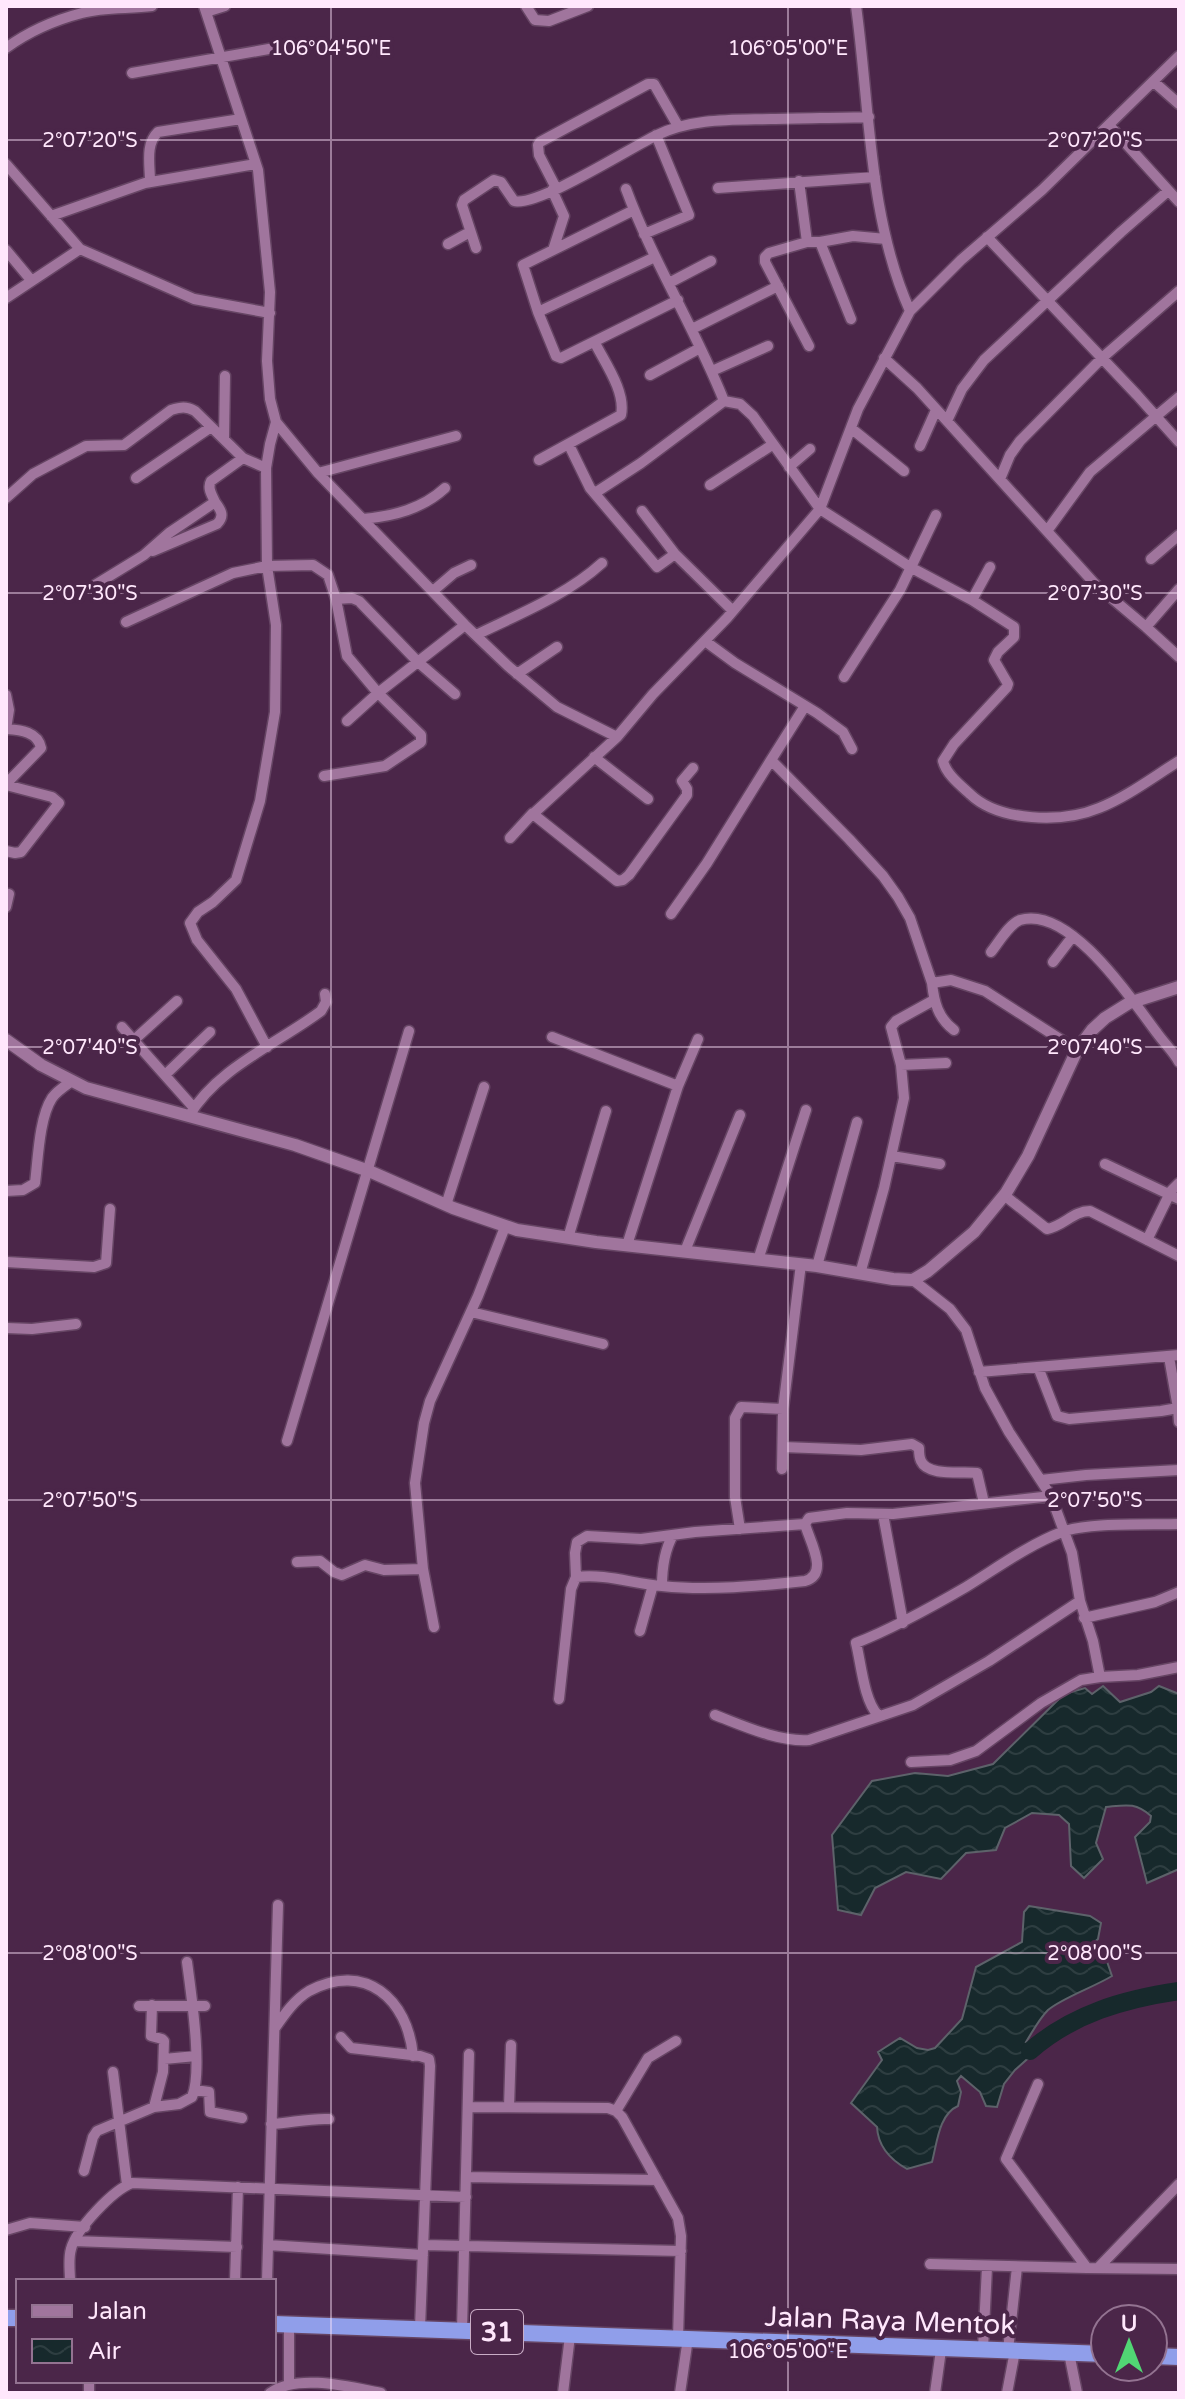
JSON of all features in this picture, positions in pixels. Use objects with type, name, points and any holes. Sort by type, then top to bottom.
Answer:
[{"type":"highway","name":"31","points":[[282,2325],[683,2338]]},
{"type":"highway","name":"Jalan Raya Mentok","points":[[683,2338],[1089,2354]]},
{"type":"street","points":[[6,48],[20,38],[82,9],[152,6]]},
{"type":"street","points":[[225,6],[205,9],[256,164],[268,252],[270,313],[267,361],[270,399],[276,422],[318,473],[465,625],[517,674],[557,707],[617,737]]},
{"type":"street","points":[[526,6],[535,20],[543,22],[588,6]]},
{"type":"street","points":[[856,6],[875,177],[894,273],[910,311]]},
{"type":"street","points":[[132,73],[280,47]]},
{"type":"street","points":[[510,838],[617,737],[653,694],[733,611],[820,509],[858,409],[910,311],[1154,82],[1174,70],[1179,56]]},
{"type":"street","points":[[1154,82],[1179,104]]},
{"type":"street","points":[[581,236],[564,216],[539,155],[540,142],[648,84],[654,84],[678,126]]},
{"type":"street","points":[[476,248],[462,211],[464,200],[494,180],[501,182],[518,203],[554,189],[678,126],[710,120],[869,117]]},
{"type":"street","points":[[150,182],[150,146],[158,132],[241,119]]},
{"type":"street","points":[[1109,125],[1179,202]]},
{"type":"street","points":[[644,234],[689,215],[656,135]]},
{"type":"street","points":[[6,164],[80,249],[194,299],[270,313]]},
{"type":"street","points":[[51,216],[150,182],[256,164]]},
{"type":"street","points":[[718,188],[875,177]]},
{"type":"street","points":[[799,181],[807,242]]},
{"type":"street","points":[[626,189],[644,234],[724,401]]},
{"type":"street","points":[[947,421],[953,404],[973,373],[1048,299],[1168,191]]},
{"type":"street","points":[[634,210],[523,265],[556,356],[561,358],[595,343],[678,300]]},
{"type":"street","points":[[553,250],[564,216]]},
{"type":"street","points":[[448,244],[470,232]]},
{"type":"street","points":[[809,346],[765,257],[769,253],[807,242],[853,236],[886,239]]},
{"type":"street","points":[[987,237],[1179,442]]},
{"type":"street","points":[[820,242],[851,319]]},
{"type":"street","points":[[6,298],[80,249]]},
{"type":"street","points":[[6,250],[31,280]]},
{"type":"street","points":[[538,312],[655,257]]},
{"type":"street","points":[[669,283],[711,261]]},
{"type":"street","points":[[692,329],[778,286]]},
{"type":"street","points":[[1000,479],[1020,441],[1102,358],[1179,291]]},
{"type":"street","points":[[539,460],[621,415],[623,410],[618,390],[595,343]]},
{"type":"street","points":[[712,371],[768,346]]},
{"type":"street","points":[[650,375],[700,348]]},
{"type":"street","points":[[884,358],[947,421],[1095,584],[1179,657]]},
{"type":"street","points":[[224,439],[225,376]]},
{"type":"street","points":[[1047,531],[1090,472],[1179,397]]},
{"type":"street","points":[[595,493],[724,401],[734,402],[745,408],[820,509],[910,567],[1012,624],[1015,632],[1012,640],[994,660],[1007,687],[954,744],[943,761],[946,770],[973,797],[1016,816],[1087,812],[1115,800],[1179,761]]},
{"type":"street","points":[[6,498],[33,474],[86,446],[124,445],[171,410],[180,407],[188,407],[243,458],[266,468]]},
{"type":"street","points":[[920,446],[936,410]]},
{"type":"street","points":[[267,1047],[236,989],[197,940],[190,923],[198,912],[236,880],[260,801],[275,712],[276,625],[267,566],[266,468],[276,422]]},
{"type":"street","points":[[136,478],[211,427]]},
{"type":"street","points":[[852,429],[904,471]]},
{"type":"street","points":[[318,473],[456,436]]},
{"type":"street","points":[[569,445],[595,493],[657,567],[675,554]]},
{"type":"street","points":[[710,485],[772,445]]},
{"type":"street","points":[[789,467],[810,449]]},
{"type":"street","points":[[95,585],[144,555],[217,524],[222,514],[209,485],[243,458]]},
{"type":"street","points":[[363,519],[394,516],[427,502],[445,488]]},
{"type":"street","points":[[144,555],[169,533],[215,502]]},
{"type":"street","points":[[642,511],[675,554],[733,611]]},
{"type":"street","points":[[844,677],[900,590],[936,515]]},
{"type":"street","points":[[1151,559],[1179,535]]},
{"type":"street","points":[[476,635],[587,576],[602,563]]},
{"type":"street","points":[[126,622],[223,577],[267,566],[313,565],[321,569],[328,575],[336,599],[347,656],[378,693],[421,735],[421,742],[385,766],[324,776]]},
{"type":"street","points":[[433,591],[454,573],[471,565]]},
{"type":"street","points":[[972,600],[990,567]]},
{"type":"street","points":[[1146,627],[1179,589]]},
{"type":"street","points":[[336,599],[359,601],[418,662],[455,694]]},
{"type":"street","points":[[347,721],[465,625]]},
{"type":"street","points":[[705,641],[843,732],[852,749]]},
{"type":"street","points":[[517,674],[557,647]]},
{"type":"street","points":[[6,695],[9,710],[6,729],[19,729],[31,734],[38,739],[41,748],[6,785],[52,797],[59,803],[21,852],[6,851]]},
{"type":"street","points":[[671,914],[707,863],[805,706]]},
{"type":"street","points":[[594,757],[648,799]]},
{"type":"street","points":[[771,760],[875,867],[898,897],[910,918],[932,983],[934,1000],[946,1024],[954,1030]]},
{"type":"street","points":[[533,813],[609,876],[617,881],[623,880],[687,795],[682,781],[693,768]]},
{"type":"street","points":[[6,907],[9,894]]},
{"type":"street","points":[[991,952],[1020,920],[1040,920],[1064,930],[1093,953],[1135,1001],[1179,1062]]},
{"type":"street","points":[[1053,962],[1073,936]]},
{"type":"street","points":[[932,983],[951,980],[985,991],[1077,1050]]},
{"type":"street","points":[[6,1040],[41,1065],[86,1088],[191,1112],[295,1145],[369,1171],[505,1227],[568,1238],[913,1280],[974,1232],[1004,1195],[1028,1156],[1077,1050],[1092,1030],[1105,1018],[1135,1001],[1179,987]]},
{"type":"street","points":[[191,1112],[214,1085],[321,1011],[326,1002],[325,994]]},
{"type":"street","points":[[860,1274],[892,1156],[904,1098],[901,1065],[891,1027],[896,1021],[934,1000]]},
{"type":"street","points":[[134,1040],[177,1001]]},
{"type":"street","points":[[122,1027],[165,1075],[191,1112]]},
{"type":"street","points":[[287,1441],[409,1031]]},
{"type":"street","points":[[165,1075],[210,1032]]},
{"type":"street","points":[[552,1037],[678,1086]]},
{"type":"street","points":[[627,1245],[678,1086],[698,1039]]},
{"type":"street","points":[[901,1065],[946,1063]]},
{"type":"street","points":[[6,1191],[23,1190],[35,1183],[48,1105],[54,1094],[72,1081]]},
{"type":"street","points":[[446,1205],[484,1087]]},
{"type":"street","points":[[758,1260],[806,1110]]},
{"type":"street","points":[[568,1238],[606,1111]]},
{"type":"street","points":[[685,1251],[740,1115]]},
{"type":"street","points":[[817,1266],[857,1122]]},
{"type":"street","points":[[892,1156],[940,1164]]},
{"type":"street","points":[[1105,1164],[1174,1197]]},
{"type":"street","points":[[1147,1240],[1174,1197],[1179,1183]]},
{"type":"street","points":[[1004,1195],[1047,1229],[1075,1213],[1090,1211],[1179,1256]]},
{"type":"street","points":[[6,1262],[103,1265],[106,1263],[110,1209]]},
{"type":"street","points":[[434,1627],[423,1569],[415,1483],[424,1423],[430,1401],[471,1312],[505,1227]]},
{"type":"street","points":[[782,1469],[783,1409],[801,1264]]},
{"type":"street","points":[[913,1280],[950,1309],[966,1330],[985,1388],[1009,1432],[1051,1496],[1072,1553],[1080,1601],[1100,1677]]},
{"type":"street","points":[[471,1312],[603,1344]]},
{"type":"street","points":[[6,1328],[32,1329],[76,1324]]},
{"type":"street","points":[[979,1372],[1174,1356],[1179,1422]]},
{"type":"street","points":[[1038,1367],[1053,1409],[1062,1418],[1178,1408]]},
{"type":"street","points":[[740,1529],[735,1497],[734,1432],[737,1411],[741,1407],[783,1409]]},
{"type":"street","points":[[783,1447],[861,1450],[916,1445],[921,1461],[928,1468],[942,1472],[976,1472],[984,1503]]},
{"type":"street","points":[[1041,1480],[1179,1470]]},
{"type":"street","points":[[805,1524],[814,1516],[893,1514],[1051,1496]]},
{"type":"street","points":[[883,1514],[903,1623]]},
{"type":"street","points":[[559,1699],[571,1589],[576,1577],[575,1553],[580,1539],[587,1536],[641,1539],[805,1524]]},
{"type":"street","points":[[576,1577],[612,1578],[692,1588],[752,1586],[812,1579],[818,1568],[805,1524]]},
{"type":"street","points":[[878,1715],[868,1694],[856,1643],[903,1623],[993,1568],[1064,1532],[1113,1526],[1179,1524]]},
{"type":"street","points":[[640,1631],[673,1535]]},
{"type":"street","points":[[297,1562],[320,1561],[342,1575],[365,1565],[384,1570],[423,1569]]},
{"type":"street","points":[[1084,1618],[1155,1602],[1179,1592]]},
{"type":"street","points":[[715,1715],[795,1741],[809,1740],[913,1705],[989,1661],[1080,1601]]},
{"type":"street","points":[[911,1762],[950,1760],[976,1751],[1073,1683],[1179,1667]]},
{"type":"street","points":[[267,2279],[278,1905]]},
{"type":"street","points":[[84,2171],[97,2131],[154,2107],[187,2102],[192,2097],[196,2056],[187,1962]]},
{"type":"street","points":[[274,2030],[292,2006],[309,1991],[330,1983],[360,1980],[384,1993],[404,2018],[413,2056]]},
{"type":"street","points":[[152,2005],[151,2036],[163,2039],[164,2059],[162,2082],[154,2107]]},
{"type":"street","points":[[139,2006],[205,2006]]},
{"type":"street","points":[[341,2037],[351,2048],[429,2059],[420,2328]]},
{"type":"street","points":[[616,2111],[648,2058],[676,2041]]},
{"type":"street","points":[[509,2107],[511,2045]]},
{"type":"street","points":[[462,2330],[469,2054]]},
{"type":"street","points":[[164,2059],[196,2056]]},
{"type":"street","points":[[113,2072],[127,2185]]},
{"type":"street","points":[[1038,2084],[1006,2159],[1093,2268]]},
{"type":"street","points":[[195,2090],[209,2092],[210,2112],[242,2118]]},
{"type":"street","points":[[469,2107],[608,2108],[616,2111],[678,2218],[683,2338],[680,2393]]},
{"type":"street","points":[[271,2124],[294,2123],[309,2118],[329,2119]]},
{"type":"street","points":[[467,2177],[657,2180]]},
{"type":"street","points":[[70,2279],[74,2241],[111,2195],[127,2185],[140,2182],[466,2197]]},
{"type":"street","points":[[1093,2268],[1179,2184]]},
{"type":"street","points":[[235,2279],[238,2187]]},
{"type":"street","points":[[6,2230],[30,2223],[85,2227]]},
{"type":"street","points":[[74,2241],[237,2247]]},
{"type":"street","points":[[268,2245],[424,2250],[466,2246],[681,2251]]},
{"type":"street","points":[[930,2264],[1179,2269]]},
{"type":"street","points":[[983,2349],[987,2267]]},
{"type":"street","points":[[1007,2393],[1017,2267]]},
{"type":"street","points":[[282,2325],[289,2385]]},
{"type":"street","points":[[563,2393],[570,2336]]},
{"type":"street","points":[[935,2393],[941,2350]]},
{"type":"street","points":[[1069,2353],[1077,2393]]},
{"type":"street","points":[[270,2393],[278,2387],[289,2385],[331,2383],[381,2393]]},
{"type":"water","points":[[1103,1686],[1120,1702],[1151,1692],[1159,1686],[1179,1694],[1179,1869],[1147,1883],[1135,1837],[1150,1822],[1151,1816],[1135,1806],[1106,1807],[1096,1843],[1103,1859],[1084,1878],[1071,1866],[1069,1824],[1059,1815],[1032,1813],[1005,1828],[996,1850],[966,1853],[941,1879],[906,1872],[875,1888],[861,1915],[838,1910],[832,1835],[872,1781],[915,1773],[948,1776],[993,1764],[1064,1694],[1085,1688],[1092,1694]]},
{"type":"water","points":[[1029,1906],[1090,1916],[1101,1923],[1098,1939],[1090,1946],[1097,1955],[1104,1953],[1112,1976],[1048,2010],[1026,2042],[1031,2044],[1042,2032],[1052,2037],[1004,2084],[997,2107],[986,2106],[980,2092],[961,2076],[957,2081],[961,2092],[958,2106],[943,2122],[932,2162],[907,2169],[886,2152],[877,2127],[851,2103],[882,2060],[878,2052],[900,2038],[917,2048],[935,2048],[962,2019],[976,1967],[1022,1942],[1024,1912]]},
{"type":"waterway","points":[[1030,2051],[1063,2027],[1100,2010],[1179,1991]]}]
